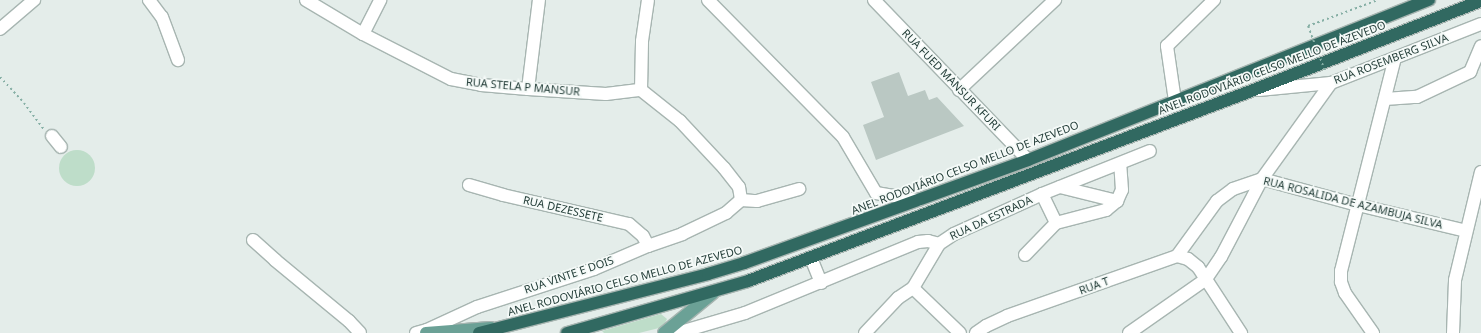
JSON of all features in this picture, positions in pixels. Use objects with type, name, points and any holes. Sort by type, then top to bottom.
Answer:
[{"type":"highway","name":"ANEL RODOVIÁRIO CELSO MELLO DE AZEVEDO","points":[[479,333],[715,272],[1028,160],[1429,0]]},
{"type":"highway","name":"ANEL RODOVIÁRIO CELSO MELLO DE AZEVEDO","points":[[566,333],[713,292],[811,258],[1481,1]]},
{"type":"main road","name":"ANEL RODOVIÁRIO CELSO MELLO DE AZEVEDO","points":[[664,333],[713,292]]},
{"type":"main road","name":"ANEL RODOVIÁRIO CELSO MELLO DE AZEVEDO","points":[[426,333],[500,327]]},
{"type":"street","points":[[0,29],[34,0]]},
{"type":"street","points":[[149,0],[162,17],[178,60]]},
{"type":"street","name":"RUA STELA P MANSUR","points":[[306,0],[363,34],[451,79],[481,85],[606,94],[641,90]]},
{"type":"street","points":[[363,34],[380,0]]},
{"type":"street","points":[[528,89],[538,0]]},
{"type":"street","points":[[648,0],[642,41],[641,90],[680,121],[724,168],[739,187],[741,200],[757,201],[798,189]]},
{"type":"street","points":[[708,0],[843,137],[876,193],[918,200]]},
{"type":"street","name":"RUA FUED MANSUR KFURI","points":[[874,0],[1028,160]]},
{"type":"street","points":[[959,90],[1055,0]]},
{"type":"street","points":[[1175,101],[1167,46],[1214,0]]},
{"type":"street","name":"RUA ROSEMBERG SILVA","points":[[1251,90],[1331,83],[1481,24]]},
{"type":"street","points":[[1385,99],[1417,97],[1470,72],[1481,46]]},
{"type":"street","points":[[1372,333],[1345,292],[1341,282],[1341,271],[1395,58]]},
{"type":"street","points":[[1129,333],[1206,279],[1221,257],[1262,179],[1331,83]]},
{"type":"street","points":[[49,134],[61,147]]},
{"type":"street","name":"RUA DA ESTRADA","points":[[865,333],[898,298],[913,288],[939,244],[954,234],[1042,194],[1150,151]]},
{"type":"street","points":[[1025,255],[1056,223],[1106,210],[1117,201],[1122,190],[1120,164]]},
{"type":"street","points":[[1453,333],[1456,280],[1466,231],[1481,172]]},
{"type":"street","name":"RUA ROSALIDA DE AZAMBUJA SILVA","points":[[1177,256],[1217,200],[1233,189],[1262,179],[1358,205],[1466,231]]},
{"type":"street","name":"RUA DEZESSETE","points":[[469,185],[503,195],[628,224],[642,236],[648,246]]},
{"type":"street","points":[[1060,187],[1117,201]]},
{"type":"street","name":"RUA DA ESTRADA","points":[[1042,194],[1056,223]]},
{"type":"street","name":"RUA VINTE E DOIS","points":[[416,333],[427,330],[477,307],[594,269],[648,246],[682,234],[726,212],[741,200]]},
{"type":"street","points":[[253,240],[349,321],[360,333]]},
{"type":"street","points":[[677,333],[745,313],[918,242],[928,241],[939,244]]},
{"type":"street","points":[[1177,256],[1188,259],[1198,267],[1241,333]]},
{"type":"street","name":"RUA T","points":[[976,333],[986,326],[1007,316],[1177,256]]},
{"type":"street","points":[[811,258],[821,283]]},
{"type":"street","points":[[913,288],[960,333]]},
{"type":"path","points":[[1325,71],[1308,26],[1378,0]]},
{"type":"path","points":[[0,77],[24,103],[49,134]]},
{"type":"green space","points":[[81,150],[90,155],[94,161],[94,175],[90,181],[81,186],[73,186],[64,181],[60,175],[59,164],[64,155],[70,151]]},
{"type":"green space","points":[[661,314],[667,319],[663,327],[639,333],[604,333],[602,331]]},
{"type":"building","points":[[899,72],[908,96],[925,90],[929,100],[937,97],[964,126],[876,160],[863,125],[884,117],[871,82]]}]
